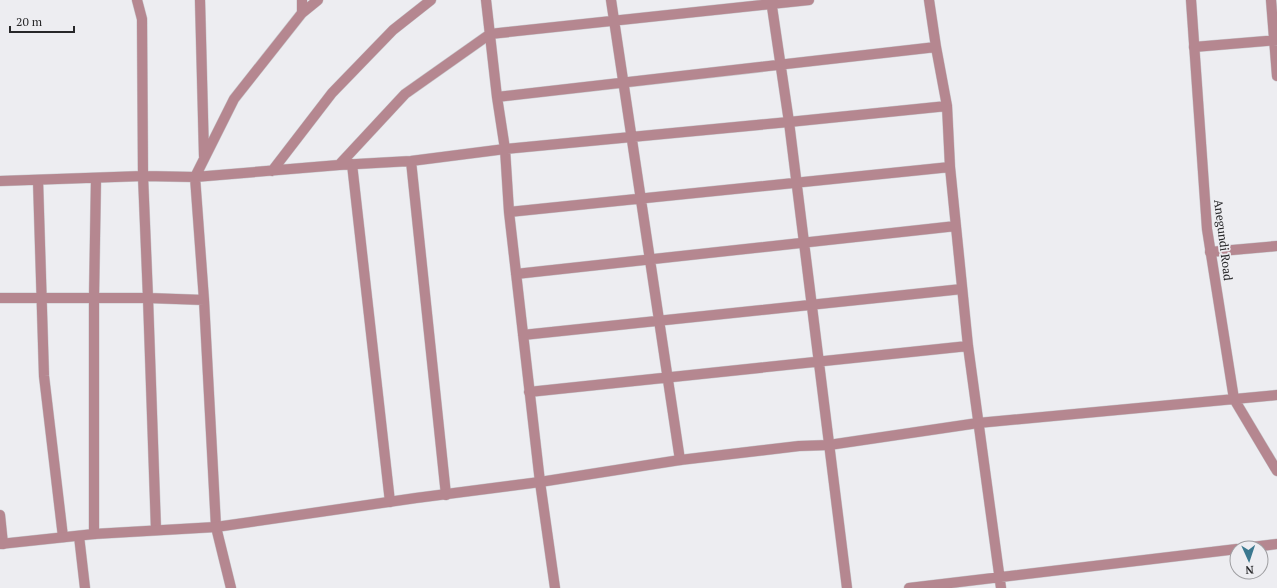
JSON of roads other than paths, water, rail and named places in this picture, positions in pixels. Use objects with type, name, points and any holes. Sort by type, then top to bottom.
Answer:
[{"type":"street","points":[[137,0],[142,19],[143,176],[156,530]]},
{"type":"street","points":[[200,0],[204,159]]},
{"type":"street","points":[[302,0],[302,13]]},
{"type":"street","points":[[231,588],[216,527],[204,300],[195,177],[234,99],[302,13],[318,0]]},
{"type":"street","points":[[272,171],[332,93],[393,30],[431,0]]},
{"type":"street","points":[[486,0],[497,97],[505,149],[509,212],[529,392],[555,588]]},
{"type":"street","points":[[611,0],[680,460]]},
{"type":"street","points":[[339,165],[405,94],[490,34],[772,2],[809,0]]},
{"type":"street","points":[[930,0],[936,47],[947,106],[950,167],[968,346],[1001,588]]},
{"type":"street","name":"Anegundi Road","points":[[1191,0],[1207,229],[1234,399],[1277,471]]},
{"type":"street","points":[[1271,0],[1276,40],[1277,76]]},
{"type":"street","points":[[772,2],[797,183],[847,588]]},
{"type":"street","points":[[1194,47],[1276,40]]},
{"type":"street","points":[[497,97],[936,47]]},
{"type":"street","points":[[0,181],[143,176],[195,177],[352,164],[411,161],[505,149],[947,106]]},
{"type":"street","points":[[411,161],[446,495]]},
{"type":"street","points":[[352,164],[390,502]]},
{"type":"street","points":[[509,212],[950,167]]},
{"type":"street","points":[[94,534],[94,298],[96,178]]},
{"type":"street","points":[[38,180],[44,376],[63,537]]},
{"type":"street","points":[[516,274],[956,226]]},
{"type":"street","points":[[1210,252],[1277,246]]},
{"type":"street","points":[[523,335],[962,289]]},
{"type":"street","points":[[0,298],[148,298],[204,300]]},
{"type":"street","points":[[529,392],[968,346]]},
{"type":"street","points":[[0,515],[2,544],[94,534],[216,527],[540,482],[680,460],[800,446],[829,445],[978,423],[1277,395]]},
{"type":"street","points":[[78,536],[85,588]]},
{"type":"street","points":[[909,588],[1229,550]]}]
